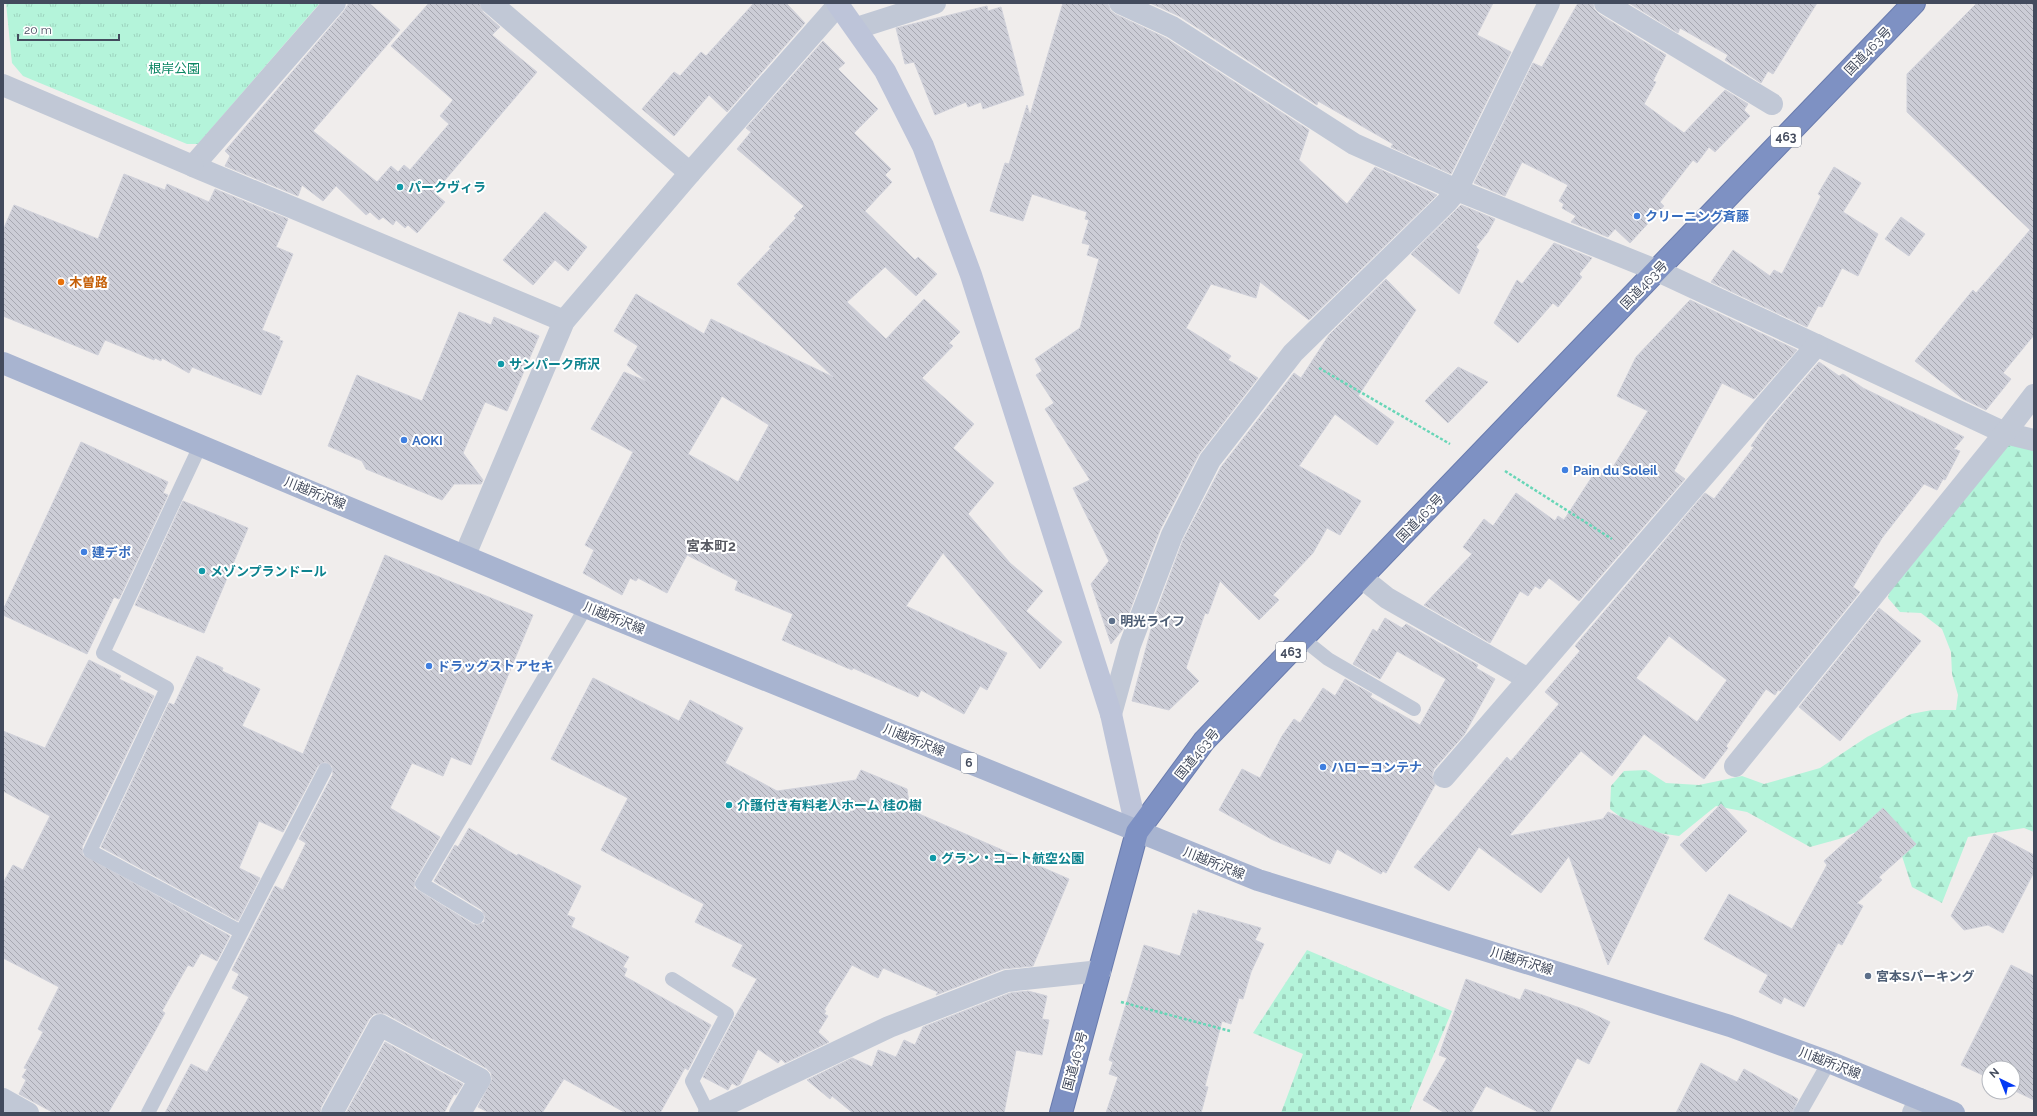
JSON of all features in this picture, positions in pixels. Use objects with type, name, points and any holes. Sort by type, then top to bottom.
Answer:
[{"type":"highway","name":"国道463号","points":[[1061,1113],[1137,832],[1204,741],[1658,271],[1914,3]]},
{"type":"main road","name":"川越所沢線","points":[[3,363],[586,606],[1137,832],[1258,880],[1730,1026],[1829,1062],[1916,1106],[1954,1113]]},
{"type":"street","points":[[193,166],[335,3]]},
{"type":"street","points":[[491,3],[690,173]]},
{"type":"street","points":[[857,28],[933,3]]},
{"type":"street","points":[[1120,3],[1172,27],[1354,144],[1457,190],[1658,271],[2005,433],[2034,440]]},
{"type":"street","points":[[1111,714],[1130,645],[1172,535],[1210,460],[1292,353],[1447,202],[1457,190],[1549,3]]},
{"type":"street","points":[[1606,3],[1772,104]]},
{"type":"street","points":[[466,555],[564,320],[838,4],[857,28],[885,71],[923,146],[971,275],[1111,714],[1137,832]]},
{"type":"street","points":[[3,85],[193,166],[564,320]]},
{"type":"street","points":[[1444,777],[1817,345]]},
{"type":"street","points":[[1735,766],[2005,433],[2034,395]]},
{"type":"street","points":[[1362,578],[1387,598],[1528,679]]},
{"type":"street","points":[[708,1113],[889,1027],[1007,981],[1100,971]]},
{"type":"street","points":[[332,1113],[380,1026],[480,1079],[460,1113]]},
{"type":"street","points":[[3,1099],[28,1113]]},
{"type":"lane","points":[[200,446],[103,653],[167,688],[90,851],[241,932]]},
{"type":"lane","points":[[477,918],[422,884],[586,606]]},
{"type":"lane","points":[[1303,639],[1328,659],[1414,709]]},
{"type":"lane","points":[[148,1113],[325,770]]},
{"type":"lane","points":[[672,979],[727,1014],[692,1081],[708,1113]]},
{"type":"lane","points":[[1800,1113],[1829,1062]]},
{"type":"path","points":[[1093,994],[1230,1031]]},
{"type":"green space","name":"根岸公園","points":[[6,3],[320,3],[198,144],[187,144],[23,76],[12,63]]},
{"type":"green space","points":[[2011,441],[2034,447],[2034,832],[2024,828],[1968,837],[1942,903],[1912,887],[1900,850],[1869,827],[1839,839],[1810,847],[1747,812],[1716,806],[1679,836],[1638,830],[1610,809],[1611,786],[1624,771],[1646,770],[1666,783],[1699,785],[1742,776],[1764,784],[1820,768],[1867,737],[1911,714],[1932,710],[1956,710],[1958,695],[1952,674],[1951,652],[1942,629],[1921,613],[1900,612],[1888,598],[1892,582]]},
{"type":"green space","points":[[1307,950],[1452,1011],[1409,1113],[1281,1113],[1303,1054],[1253,1033]]},
{"type":"building","points":[[349,3],[369,3],[400,30],[313,131],[377,182],[391,166],[398,172],[404,165],[410,170],[449,124],[440,116],[453,100],[391,46],[429,3],[479,3],[483,12],[500,27],[492,35],[537,72],[434,193],[445,202],[417,233],[408,225],[405,228],[396,220],[393,225],[383,217],[379,220],[370,212],[366,215],[336,186],[323,201],[302,185],[298,196],[225,166],[230,156],[225,151],[344,11]]},
{"type":"building","points":[[754,3],[786,3],[805,23],[727,112],[709,95],[674,136],[642,109],[674,72],[680,76],[701,52],[706,56]]},
{"type":"building","points":[[1063,3],[1108,3],[1110,10],[1115,14],[1166,38],[1309,130],[1299,160],[1347,204],[1375,167],[1437,195],[1309,320],[1260,282],[1256,298],[1211,284],[1186,328],[1231,356],[1228,360],[1258,378],[1199,454],[1160,530],[1123,629],[1111,644],[1091,584],[1109,561],[1073,488],[1090,480],[1045,409],[1054,403],[1036,375],[1042,371],[1035,359],[1080,328],[1099,259],[1087,255],[1090,245],[1082,243],[1089,220],[1085,219],[1087,212],[1032,194],[1023,221],[990,211],[1005,163],[1009,164],[1027,105],[1030,115]]},
{"type":"building","points":[[1150,3],[1493,3],[1477,35],[1511,52],[1451,174],[1391,147],[1393,144],[1318,101],[1317,105],[1179,16]]},
{"type":"building","points":[[1578,3],[1593,3],[1594,9],[1599,14],[1666,55],[1653,81],[1656,82],[1644,104],[1684,133],[1725,90],[1748,104],[1744,110],[1750,116],[1715,152],[1709,147],[1697,163],[1693,160],[1660,202],[1664,206],[1630,243],[1615,229],[1608,237],[1571,222],[1576,216],[1562,208],[1564,204],[1559,201],[1568,185],[1522,162],[1505,196],[1474,183],[1533,63],[1542,67]]},
{"type":"building","points":[[1629,3],[1817,3],[1773,74],[1768,71],[1761,83],[1725,60],[1728,55],[1680,28],[1678,33]]},
{"type":"building","points":[[1977,3],[2034,3],[2034,335],[2003,373],[2011,379],[1986,410],[1963,399],[1915,361],[1973,290],[1976,293],[2030,230],[1907,112],[1907,74]]},
{"type":"building","points":[[987,6],[988,11],[1001,7],[1024,95],[983,109],[981,102],[968,107],[966,102],[935,115],[914,62],[905,64],[896,28]]},
{"type":"building","points":[[823,41],[845,63],[838,69],[878,109],[854,133],[891,169],[885,175],[892,182],[865,211],[915,260],[918,257],[937,274],[916,296],[885,267],[847,302],[886,339],[924,299],[960,332],[949,343],[953,346],[922,378],[974,424],[953,448],[994,483],[968,514],[1010,563],[1043,591],[1026,611],[1062,642],[1040,669],[943,553],[906,606],[1007,653],[987,690],[980,686],[964,714],[921,690],[918,697],[853,668],[852,670],[782,640],[793,614],[735,590],[738,581],[687,555],[667,593],[638,578],[636,581],[630,578],[622,595],[583,573],[594,550],[585,545],[633,452],[591,429],[624,372],[646,381],[627,365],[638,346],[614,331],[636,294],[704,334],[711,319],[833,377],[737,284],[771,248],[769,247],[796,218],[794,216],[804,206],[737,149],[751,132],[746,128]],"holes":[[[722,396],[769,425],[738,482],[688,454]]]},
{"type":"building","points":[[1834,167],[1861,183],[1843,212],[1878,234],[1858,276],[1842,268],[1822,307],[1818,306],[1807,327],[1711,282],[1733,250],[1770,276],[1774,270],[1782,274],[1821,196],[1818,194]]},
{"type":"building","points":[[124,174],[165,190],[167,184],[209,202],[215,189],[288,219],[276,247],[293,254],[262,330],[280,337],[279,340],[283,341],[261,395],[192,367],[189,373],[162,358],[161,361],[155,358],[154,360],[105,340],[98,355],[3,316],[3,230],[14,205],[98,239]]},
{"type":"building","points":[[1461,205],[1495,219],[1488,232],[1476,247],[1479,250],[1459,294],[1411,254]]},
{"type":"building","points":[[545,212],[587,247],[568,271],[555,260],[533,285],[503,260]]},
{"type":"building","points":[[1901,217],[1925,234],[1909,256],[1885,239]]},
{"type":"building","points":[[1554,243],[1592,258],[1579,274],[1582,277],[1558,307],[1553,303],[1518,343],[1494,323],[1517,280],[1522,284]]},
{"type":"building","points":[[1386,279],[1416,310],[1358,396],[1394,422],[1377,445],[1335,414],[1299,466],[1361,501],[1340,535],[1327,528],[1313,553],[1273,595],[1279,600],[1259,620],[1220,581],[1208,614],[1205,613],[1186,668],[1199,681],[1169,710],[1132,701],[1154,618],[1183,540],[1221,467],[1294,373],[1301,378],[1329,335]]},
{"type":"building","points":[[1690,300],[1797,350],[1754,399],[1722,383],[1674,471],[1685,479],[1579,601],[1549,578],[1540,589],[1535,586],[1528,596],[1520,591],[1490,643],[1424,605],[1472,554],[1463,547],[1484,519],[1493,526],[1516,493],[1555,521],[1558,516],[1564,520],[1597,469],[1608,475],[1648,411],[1617,396],[1636,357]]},
{"type":"building","points":[[459,312],[491,325],[494,317],[539,336],[507,411],[485,402],[463,453],[483,480],[481,484],[454,484],[442,500],[366,469],[362,461],[328,446],[357,375],[422,401]]},
{"type":"building","points":[[1819,362],[1839,376],[1843,374],[1863,388],[1964,437],[1954,449],[1960,451],[1945,480],[1943,479],[1937,490],[1924,484],[1882,538],[1853,587],[1860,592],[1780,691],[1778,690],[1775,695],[1766,689],[1726,746],[1728,748],[1704,779],[1644,734],[1612,776],[1581,751],[1509,836],[1603,819],[1608,812],[1669,837],[1608,965],[1569,856],[1541,893],[1479,847],[1449,891],[1414,867],[1507,757],[1511,761],[1559,704],[1545,692],[1580,651],[1575,646],[1705,493],[1714,499],[1754,447],[1751,446],[1768,421]],"holes":[[[1669,636],[1727,680],[1697,722],[1636,678]]]},
{"type":"building","points":[[1458,367],[1488,382],[1448,423],[1425,401]]},
{"type":"building","points":[[81,442],[168,482],[163,493],[168,495],[119,599],[114,597],[87,654],[3,615],[3,610]]},
{"type":"building","name":"メゾンプランドール","points":[[183,501],[248,528],[204,633],[135,605]]},
{"type":"building","points":[[385,555],[533,615],[471,765],[451,757],[443,776],[412,763],[390,808],[440,837],[415,880],[414,888],[473,924],[477,925],[484,922],[485,917],[482,910],[434,881],[455,845],[458,847],[469,828],[517,856],[518,854],[581,886],[567,915],[575,918],[571,927],[629,957],[623,967],[627,969],[624,976],[711,1025],[688,1070],[685,1068],[660,1113],[626,1113],[564,1079],[542,1113],[490,1113],[478,1107],[492,1079],[491,1073],[486,1068],[386,1014],[380,1013],[374,1014],[369,1019],[321,1107],[320,1113],[165,1113],[191,1064],[207,1072],[249,997],[232,988],[239,974],[232,970],[275,886],[283,890],[306,843],[299,839],[333,774],[332,766],[325,762],[318,766],[283,832],[259,821],[239,868],[260,878],[238,921],[101,847],[169,703],[174,705],[197,656],[223,668],[222,671],[260,689],[242,726],[303,754]]},
{"type":"building","points":[[1879,608],[1921,641],[1840,741],[1799,707]]},
{"type":"building","points":[[1385,618],[1402,628],[1406,624],[1478,665],[1476,668],[1495,679],[1464,735],[1434,769],[1432,775],[1435,785],[1386,873],[1383,871],[1381,874],[1337,849],[1330,864],[1273,840],[1219,810],[1242,769],[1260,778],[1282,736],[1294,719],[1300,723],[1323,688],[1335,696],[1345,679],[1372,694],[1370,697],[1420,725],[1446,679],[1397,651],[1380,679],[1353,664],[1373,629],[1377,632]]},
{"type":"building","points":[[89,660],[121,676],[119,679],[154,696],[82,847],[83,855],[230,936],[217,961],[201,953],[193,967],[188,965],[162,1011],[165,1013],[108,1113],[54,1113],[19,1094],[26,1080],[22,1077],[27,1069],[24,1068],[43,1032],[38,1029],[59,987],[3,958],[3,883],[13,865],[23,870],[50,816],[3,791],[3,731],[45,748]]},
{"type":"building","points":[[593,678],[679,721],[690,700],[743,728],[725,763],[777,791],[856,780],[861,770],[907,789],[910,810],[1069,879],[1033,966],[1003,969],[936,995],[938,992],[883,968],[878,978],[852,965],[824,1010],[826,1011],[824,1014],[828,1016],[818,1032],[829,1042],[785,1063],[781,1059],[778,1063],[758,1049],[740,1084],[737,1086],[732,1083],[728,1090],[703,1077],[757,979],[732,966],[743,945],[695,922],[704,904],[601,850],[628,798],[551,759]]},
{"type":"building","points":[[1721,804],[1747,831],[1706,872],[1680,845]]},
{"type":"building","points":[[1883,808],[1916,844],[1879,877],[1882,880],[1857,903],[1863,906],[1842,945],[1838,943],[1804,1007],[1784,997],[1781,1004],[1759,992],[1768,975],[1704,939],[1729,894],[1792,929],[1827,865],[1824,861]]},
{"type":"building","points":[[1994,834],[2034,855],[2034,872],[2003,933],[1988,925],[1964,930],[1951,916]]},
{"type":"building","points":[[1198,910],[1261,928],[1255,940],[1264,944],[1251,972],[1243,999],[1239,998],[1231,1024],[1222,1021],[1205,1086],[1208,1087],[1201,1113],[1106,1113],[1118,1077],[1109,1074],[1113,1062],[1109,1060],[1144,945],[1180,956],[1193,913],[1197,915]]},
{"type":"building","points":[[2011,965],[2034,976],[2034,1100],[2021,1094],[2021,1060],[1981,1060],[1981,1074],[1961,1065]]},
{"type":"building","points":[[1466,979],[1520,1000],[1525,989],[1583,1009],[1610,1022],[1589,1064],[1577,1058],[1549,1113],[1540,1113],[1486,1086],[1471,1113],[1445,1113],[1423,1100],[1447,1058],[1439,1055]]},
{"type":"building","points":[[1028,991],[1047,996],[1042,1019],[1049,1020],[1042,1055],[1016,1050],[1004,1113],[853,1113],[832,1096],[830,1099],[807,1080],[852,1058],[872,1067],[878,1050],[896,1057],[904,1040],[915,1045],[923,1027],[1010,993]]},
{"type":"building","points":[[385,1042],[463,1084],[456,1095],[454,1094],[444,1113],[346,1113]]},
{"type":"building","points":[[1701,1063],[1737,1082],[1744,1069],[1798,1099],[1792,1113],[1676,1113]]},
{"type":"place","name":"パークヴィラ","points":[[400,187]]},
{"type":"place","name":"クリーニング斉藤","points":[[1637,216]]},
{"type":"place","name":"木曽路","points":[[61,282]]},
{"type":"place","name":"サンパーク所沢","points":[[501,364]]},
{"type":"place","name":"AOKI","points":[[404,440]]},
{"type":"place","name":"Pain du Soleil","points":[[1565,470]]},
{"type":"place","name":"建デポ","points":[[84,552]]},
{"type":"place","name":"メゾンプランドール","points":[[202,571]]},
{"type":"place","name":"明光ライフ","points":[[1112,621]]},
{"type":"place","name":"ドラッグストアセキ","points":[[429,666]]},
{"type":"place","name":"ハローコンテナ","points":[[1323,767]]},
{"type":"place","name":"介護付き有料老人ホーム 桂の樹","points":[[729,805]]},
{"type":"place","name":"グラン・コート航空公園","points":[[933,858]]},
{"type":"place","name":"宮本Sパーキング","points":[[1868,976]]},
{"type":"district","name":"宮本町2","points":[[711,546]]}]
